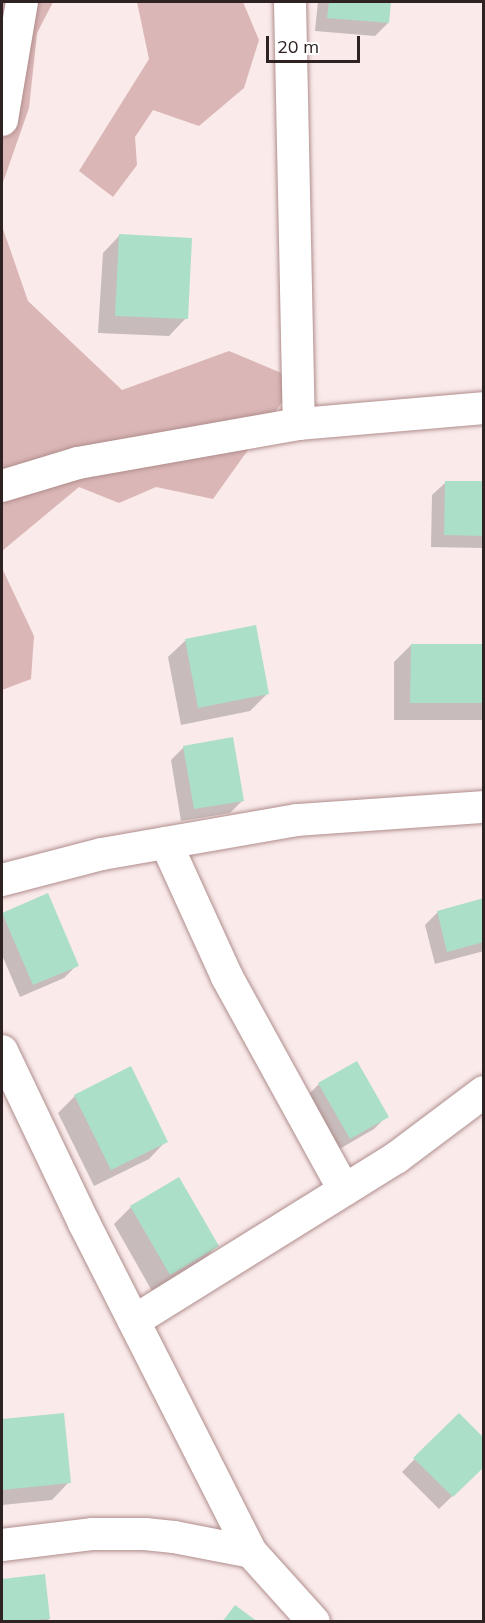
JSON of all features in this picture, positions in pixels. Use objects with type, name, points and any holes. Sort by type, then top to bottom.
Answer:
[{"type":"street","points":[[2,120],[22,2]]},
{"type":"street","points":[[290,2],[299,424]]},
{"type":"street","points":[[2,486],[78,463],[299,424],[483,408]]},
{"type":"street","points":[[2,880],[102,854],[297,820],[483,807]]},
{"type":"street","points":[[166,843],[227,977],[344,1190]]},
{"type":"street","points":[[2,1051],[134,1321],[251,1552],[314,1622]]},
{"type":"street","points":[[134,1321],[396,1158],[483,1092]]},
{"type":"street","points":[[2,1545],[93,1534],[145,1534],[174,1537],[251,1552]]},
{"type":"shaded area","points":[[2,2],[53,2],[37,33],[29,108],[2,185]]},
{"type":"shaded area","points":[[137,2],[243,2],[259,40],[244,88],[199,126],[153,110],[135,137],[137,165],[113,197],[79,171],[149,59]]},
{"type":"shaded area","points":[[2,226],[28,301],[122,390],[229,351],[298,380],[213,499],[156,487],[119,503],[79,487],[2,551]]},
{"type":"shaded area","points":[[2,568],[34,636],[31,679],[2,690]]},
{"type":"building","points":[[329,2],[391,2],[389,23],[327,18]]},
{"type":"building","points":[[119,234],[192,238],[188,319],[115,316]]},
{"type":"building","points":[[445,481],[484,481],[484,536],[444,535]]},
{"type":"building","points":[[256,625],[269,694],[198,708],[185,639]]},
{"type":"building","points":[[411,644],[484,644],[484,703],[410,703]]},
{"type":"building","points":[[233,737],[244,801],[194,809],[183,746]]},
{"type":"building","points":[[48,893],[79,966],[33,985],[2,913]]},
{"type":"building","points":[[484,898],[484,942],[447,952],[437,911]]},
{"type":"building","points":[[357,1061],[389,1117],[350,1139],[318,1083]]},
{"type":"building","points":[[131,1066],[168,1142],[111,1170],[74,1095]]},
{"type":"building","points":[[179,1177],[219,1246],[170,1275],[130,1206]]},
{"type":"building","points":[[64,1413],[71,1483],[2,1490],[2,1419]]},
{"type":"building","points":[[459,1413],[484,1438],[484,1467],[453,1497],[413,1458]]},
{"type":"building","points":[[45,1574],[50,1619],[2,1622],[2,1579]]},
{"type":"building","points":[[235,1605],[258,1622],[222,1622]]}]
